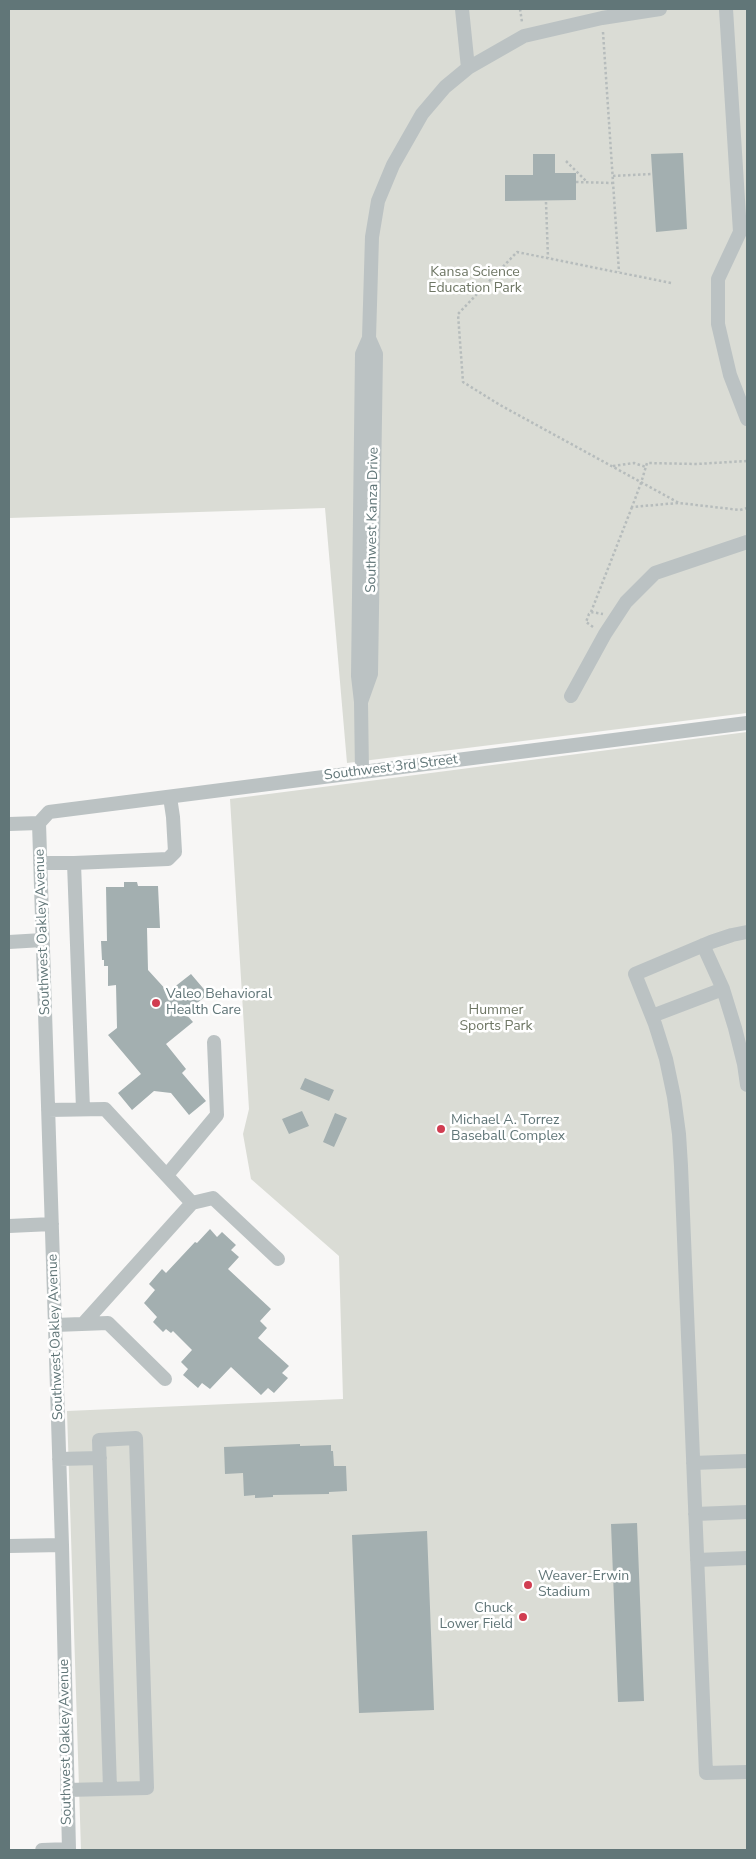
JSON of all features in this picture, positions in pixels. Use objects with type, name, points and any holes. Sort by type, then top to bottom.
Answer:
[{"type":"street","points":[[462,9],[468,68]]},
{"type":"street","name":"Southwest Kanza Drive","points":[[362,772],[361,702],[358,676],[362,354],[369,338],[372,237],[378,201],[393,165],[422,114],[445,87],[468,68],[524,36],[602,18],[660,9]]},
{"type":"street","points":[[726,9],[740,232],[718,279],[718,324],[730,374],[747,418]]},
{"type":"street","points":[[571,696],[605,634],[626,602],[655,573],[747,542]]},
{"type":"street","name":"Southwest 3rd Street","points":[[39,823],[49,812],[747,723]]},
{"type":"street","points":[[40,863],[168,859],[175,852],[174,817],[170,797]]},
{"type":"street","points":[[9,824],[39,823]]},
{"type":"street","name":"Southwest Oakley Avenue","points":[[39,823],[62,1545],[69,1850]]},
{"type":"street","points":[[74,863],[84,1109]]},
{"type":"street","points":[[747,932],[732,934],[634,974],[652,1016],[666,1059],[679,1134],[706,1773],[747,1772]]},
{"type":"street","points":[[9,942],[43,940]]},
{"type":"street","points":[[703,945],[723,989],[737,1037],[747,1085]]},
{"type":"street","points":[[652,1016],[723,989]]},
{"type":"street","points":[[167,1175],[217,1115],[214,1042]]},
{"type":"street","points":[[48,1110],[105,1109],[192,1203]]},
{"type":"street","points":[[83,1324],[192,1203],[213,1198],[278,1259]]},
{"type":"street","points":[[9,1226],[52,1224]]},
{"type":"street","points":[[55,1325],[108,1323],[165,1379]]},
{"type":"street","points":[[67,1790],[110,1789],[147,1788],[136,1438],[99,1440],[110,1789]]},
{"type":"street","points":[[59,1459],[100,1458]]},
{"type":"street","points":[[693,1463],[747,1460]]},
{"type":"street","points":[[695,1514],[747,1512]]},
{"type":"street","points":[[9,1546],[62,1545]]},
{"type":"street","points":[[697,1560],[747,1558]]},
{"type":"street","points":[[42,1850],[69,1850]]},
{"type":"path","points":[[602,18],[618,272]]},
{"type":"path","points":[[566,160],[588,183]]},
{"type":"path","points":[[613,176],[652,174]]},
{"type":"path","points":[[576,182],[613,183]]},
{"type":"path","points":[[546,202],[548,258]]},
{"type":"path","points":[[670,283],[517,252],[458,314],[463,382],[500,405],[641,483],[680,502]]},
{"type":"path","points":[[591,612],[641,483],[647,462],[697,464],[747,461]]},
{"type":"path","points":[[611,466],[634,463],[646,467]]},
{"type":"path","points":[[632,507],[680,502],[713,507],[747,508]]},
{"type":"green space","name":"Kansa Science Education Park","points":[[9,9],[747,9],[747,713],[347,763],[325,508],[9,518]]},
{"type":"green space","name":"Hummer Sports Park","points":[[747,732],[747,1850],[81,1850],[67,1411],[343,1399],[339,1256],[251,1179],[243,1134],[249,1109],[230,799]]},
{"type":"building","points":[[683,153],[687,229],[656,232],[651,154]]},
{"type":"building","points":[[533,154],[555,154],[555,173],[576,173],[576,200],[505,201],[505,175],[533,175]]},
{"type":"building","name":"Valeo Behavioral Health Care","points":[[124,882],[137,882],[138,886],[158,886],[160,928],[147,928],[148,970],[168,992],[191,974],[208,994],[185,1013],[193,1022],[166,1044],[186,1069],[182,1073],[206,1101],[189,1115],[171,1093],[154,1091],[132,1110],[118,1093],[141,1074],[108,1035],[117,1028],[116,985],[108,986],[108,966],[104,966],[104,960],[102,960],[101,941],[107,941],[106,887],[124,887]]},
{"type":"building","points":[[305,1078],[334,1090],[329,1101],[300,1089]]},
{"type":"building","points":[[302,1111],[309,1126],[289,1134],[282,1119]]},
{"type":"building","points":[[335,1113],[347,1118],[334,1147],[323,1142]]},
{"type":"building","points":[[210,1229],[217,1237],[222,1232],[236,1245],[231,1250],[239,1257],[228,1269],[271,1309],[260,1321],[267,1328],[258,1338],[289,1366],[282,1373],[288,1378],[274,1393],[268,1388],[261,1395],[231,1367],[210,1389],[202,1383],[198,1388],[183,1375],[188,1369],[181,1362],[192,1350],[173,1331],[171,1333],[166,1329],[163,1332],[153,1322],[157,1317],[144,1303],[155,1290],[149,1284],[162,1269],[166,1273]]},
{"type":"building","points":[[300,1444],[300,1446],[331,1445],[334,1466],[346,1466],[347,1491],[329,1492],[329,1494],[273,1495],[273,1497],[255,1498],[255,1495],[244,1496],[243,1473],[225,1474],[224,1447]]},
{"type":"building","points":[[637,1523],[644,1701],[618,1702],[611,1524]]},
{"type":"building","points":[[427,1531],[434,1710],[359,1713],[352,1535]]},
{"type":"place","name":"Valeo Behavioral Health Care","points":[[156,1003]]},
{"type":"place","name":"Michael A. Torrez Baseball Complex","points":[[441,1129]]},
{"type":"place","name":"Weaver-Erwin Stadium","points":[[528,1585]]},
{"type":"place","name":"Chuck Lower Field","points":[[523,1617]]}]
